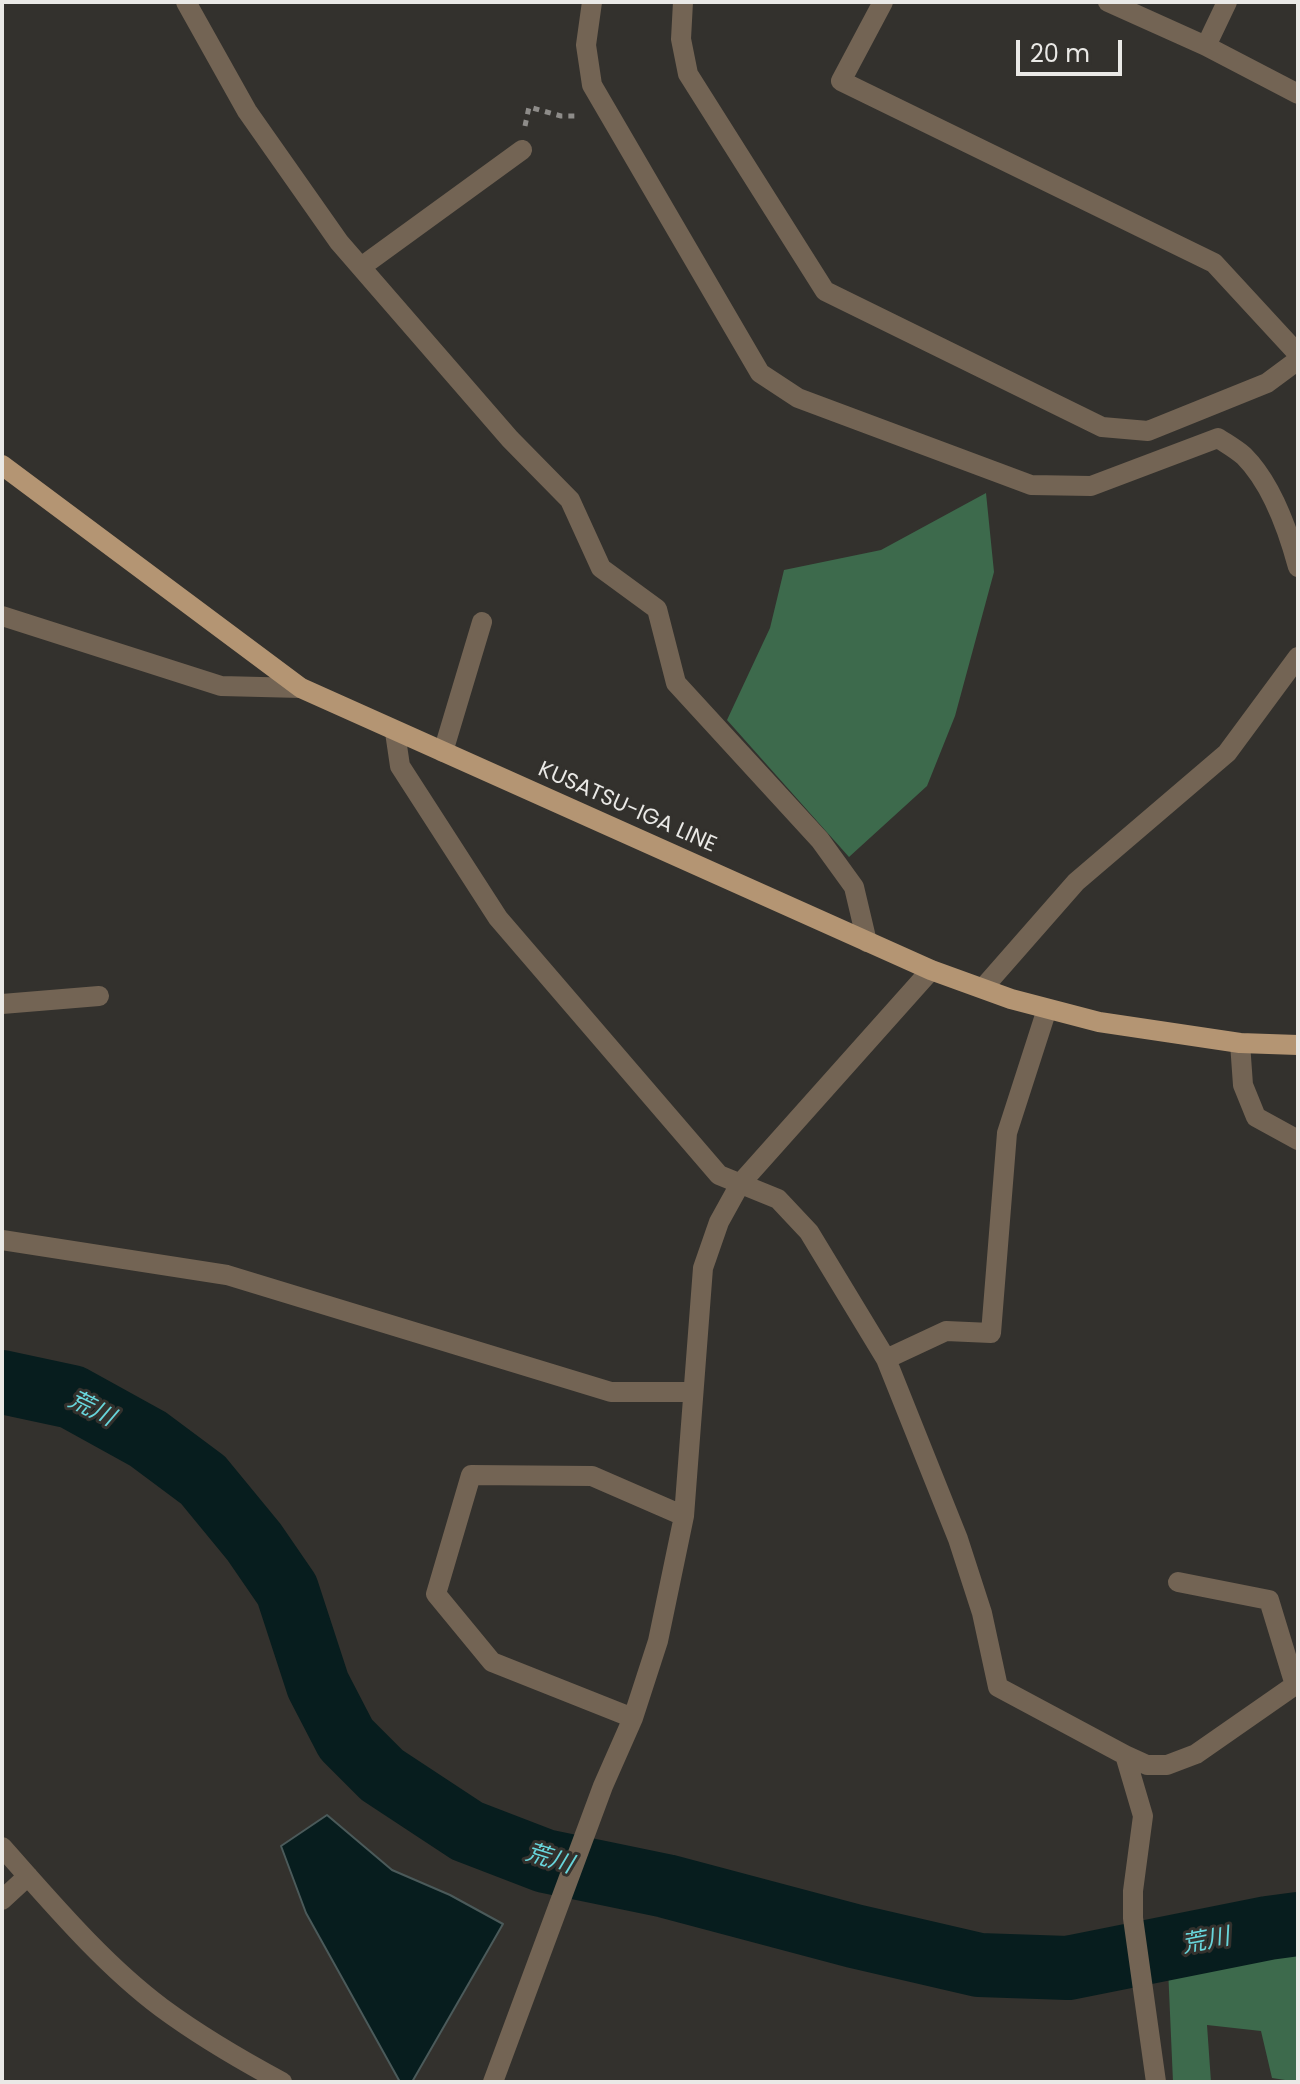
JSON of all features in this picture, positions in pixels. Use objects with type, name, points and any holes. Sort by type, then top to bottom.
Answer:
[{"type":"main road","name":"KUSATSU-IGA LINE","points":[[2,465],[301,688],[395,732],[931,970],[1047,1009],[1099,1022],[1240,1043],[1298,1045]]},
{"type":"street","points":[[186,2],[247,111],[339,242],[510,439],[570,500],[601,568],[657,609],[676,683],[820,840],[854,887],[867,942]]},
{"type":"street","points":[[592,2],[586,45],[592,85],[760,373],[798,398],[1031,485],[1091,486],[1218,438],[1245,457],[1274,499],[1291,539],[1298,567]]},
{"type":"street","points":[[683,2],[681,39],[688,74],[825,291],[1102,427],[1148,431],[1267,383],[1298,357],[1214,263],[841,81],[883,2]]},
{"type":"street","points":[[1108,2],[1206,46],[1298,94]]},
{"type":"street","points":[[1206,46],[1227,2]]},
{"type":"street","points":[[361,267],[523,140]]},
{"type":"street","points":[[2,616],[221,686],[301,688]]},
{"type":"street","points":[[443,752],[482,622]]},
{"type":"street","points":[[983,988],[1076,882],[1227,753],[1298,657]]},
{"type":"street","points":[[395,732],[400,766],[498,918],[719,1175],[778,1199],[809,1232],[886,1359],[958,1539],[982,1613],[998,1687],[1147,1765],[1167,1765],[1196,1754],[1297,1684],[1269,1600],[1178,1582]]},
{"type":"street","points":[[493,2082],[603,1786],[633,1718],[658,1641],[684,1516],[703,1268],[719,1222],[740,1184],[931,970]]},
{"type":"street","points":[[2,1004],[99,996]]},
{"type":"street","points":[[886,1359],[946,1331],[991,1333],[1007,1133],[1047,1009]]},
{"type":"street","points":[[1240,1043],[1243,1085],[1256,1117],[1298,1140]]},
{"type":"street","points":[[2,1240],[227,1275],[611,1392],[693,1392]]},
{"type":"street","points":[[633,1718],[492,1662],[436,1594],[471,1475],[592,1476],[684,1516]]},
{"type":"street","points":[[1125,1755],[1143,1816],[1133,1891],[1133,1918],[1156,2082]]},
{"type":"street","points":[[2,1847],[124,1976],[241,2072],[282,2082]]},
{"type":"street","points":[[2,1900],[28,1876]]},
{"type":"path","points":[[523,140],[529,107],[561,116],[585,117]]},
{"type":"green space","points":[[986,493],[994,572],[955,716],[927,786],[849,857],[727,720],[770,628],[784,570],[881,550]]},
{"type":"green space","points":[[1298,1913],[1298,2082],[1272,2078],[1261,2031],[1207,2025],[1211,2082],[1173,2082],[1167,1945]]},
{"type":"water","points":[[327,1815],[392,1870],[450,1895],[503,1924],[412,2082],[400,2082],[306,1913],[281,1846]]},
{"type":"waterway","name":"荒川","points":[[2,1382],[72,1397],[148,1439],[203,1480],[254,1542],[287,1590],[318,1685],[346,1739],[382,1775],[467,1831],[545,1861],[666,1886],[854,1936],[979,1965],[1068,1968],[1298,1924]]}]
